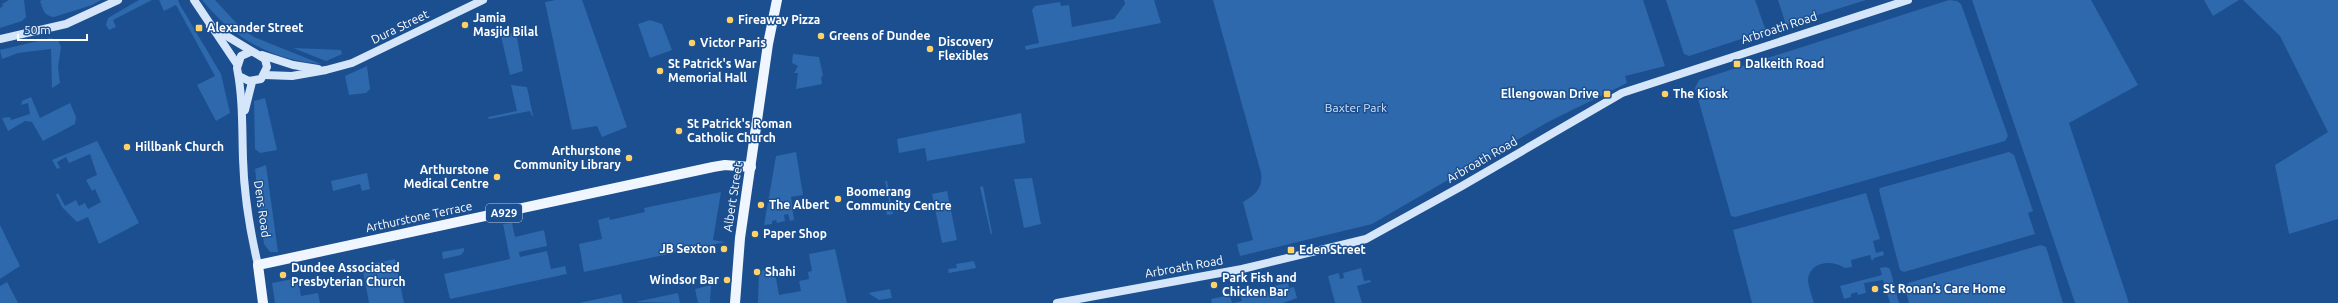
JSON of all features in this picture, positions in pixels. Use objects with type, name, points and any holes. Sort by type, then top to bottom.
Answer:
[{"type":"main road","points":[[0,39],[66,24],[118,0]]},
{"type":"main road","name":"Dens Road","points":[[194,0],[210,26],[237,64],[243,117],[243,160],[246,195],[263,303]]},
{"type":"main road","name":"Dura Street","points":[[264,75],[292,76],[326,70],[373,54],[483,0]]},
{"type":"main road","name":"Albert Street","points":[[736,303],[740,238],[768,44],[777,0]]},
{"type":"main road","name":"Arbroath Road","points":[[1058,303],[1242,269],[1366,239],[1456,190],[1622,93],[1908,0]]},
{"type":"main road","name":"Dens Road","points":[[210,26],[250,52],[262,55]]},
{"type":"main road","points":[[237,64],[241,56],[250,52]]},
{"type":"main road","points":[[239,76],[252,82],[264,75],[266,63],[262,55]]},
{"type":"main road","name":"Dura Street","points":[[262,55],[293,65],[326,70]]},
{"type":"main road","name":"Dens Road","points":[[243,117],[252,82]]},
{"type":"main road","name":"Arthurstone Terrace","points":[[258,265],[713,167],[726,165],[751,167]]},
{"type":"green space","points":[[9,0],[24,0],[26,17],[22,21],[0,28],[0,8],[3,6],[2,4]]},
{"type":"green space","points":[[101,0],[92,5],[54,17],[44,12],[40,1]]},
{"type":"green space","points":[[139,0],[152,0],[113,20],[116,27],[109,30],[106,25],[108,18]]},
{"type":"green space","points":[[159,0],[178,0],[221,74],[230,113],[216,121],[197,85],[215,76],[176,5],[164,11]]},
{"type":"green space","points":[[202,0],[215,0],[241,28],[254,37],[321,64],[286,58],[254,45],[227,25]]},
{"type":"green space","points":[[556,0],[582,0],[627,127],[602,137],[597,126],[572,130],[545,2]]},
{"type":"green space","points":[[1124,0],[1154,0],[1161,23],[1026,50],[1025,46],[1039,43],[1032,10],[1035,6],[1060,2],[1061,6],[1069,5],[1072,27],[1114,19],[1125,4]]},
{"type":"green space","name":"Baxter Park","points":[[1213,0],[1643,0],[1665,66],[1625,76],[1627,83],[1548,122],[1372,224],[1240,256],[1237,244],[1253,240],[1243,202],[1258,190],[1261,182],[1261,173]]},
{"type":"green space","points":[[1666,0],[1755,0],[1766,31],[1689,56],[1684,54]]},
{"type":"green space","points":[[1778,0],[1866,0],[1786,25]]},
{"type":"green space","points":[[1949,0],[1957,1],[1961,4],[2008,136],[2005,141],[1735,217],[1731,216],[1695,88],[1699,80]]},
{"type":"green space","points":[[1972,0],[2091,0],[2138,85],[2069,123],[2129,303],[2075,303]]},
{"type":"green space","points":[[2204,0],[2239,0],[2213,16]]},
{"type":"green space","points":[[2243,0],[2338,0],[2338,219],[2289,234],[2275,165],[2328,132],[2280,36]]},
{"type":"green space","points":[[650,20],[662,24],[672,50],[650,58],[638,24]]},
{"type":"green space","points":[[516,32],[523,71],[510,75],[501,36]]},
{"type":"green space","points":[[51,38],[58,40],[61,47],[58,67],[60,83],[52,88],[51,49],[18,53],[2,59],[0,50]]},
{"type":"green space","points":[[293,48],[341,50],[342,54],[326,61]]},
{"type":"green space","points":[[793,54],[819,57],[823,76],[821,77],[822,84],[796,89],[798,73],[794,73],[798,66],[792,63]]},
{"type":"green space","points":[[367,66],[370,89],[366,93],[349,95],[345,76]]},
{"type":"green space","points":[[511,85],[527,87],[533,116],[530,111],[489,119],[488,117],[517,111]]},
{"type":"green space","points":[[31,97],[40,118],[70,103],[76,117],[75,124],[43,141],[32,122],[25,121],[8,131],[2,118],[10,117],[11,120],[30,114],[28,103],[21,105],[22,101]]},
{"type":"green space","points":[[265,98],[277,150],[260,153],[255,149],[254,101]]},
{"type":"green space","points":[[1021,113],[1025,143],[927,161],[925,148],[899,153],[897,139]]},
{"type":"green space","points":[[97,141],[139,223],[99,244],[88,217],[77,222],[62,207],[56,195],[58,193],[65,206],[76,200],[79,206],[85,203],[88,209],[101,202],[95,189],[92,191],[86,180],[97,175],[90,154],[69,163],[66,157],[57,162],[60,168],[57,169],[52,160]]},
{"type":"green space","points":[[796,152],[803,195],[791,197],[794,220],[790,221],[788,214],[784,215],[785,221],[777,223],[776,220],[772,221],[772,224],[764,225],[776,156]]},
{"type":"green space","points":[[2009,152],[2014,155],[2033,211],[2028,213],[2035,234],[1904,272],[1900,270],[1879,190],[1880,188]]},
{"type":"green space","points":[[266,165],[278,252],[270,252],[264,244],[255,169]]},
{"type":"green space","points":[[367,173],[370,189],[362,191],[360,184],[333,191],[331,181]]},
{"type":"green space","points":[[1032,178],[1041,224],[1024,228],[1014,179]]},
{"type":"green space","points":[[885,181],[887,181],[893,214],[887,215],[885,202],[889,201]]},
{"type":"green space","points":[[983,186],[992,233],[991,235],[980,187]]},
{"type":"green space","points":[[947,191],[957,240],[942,243],[932,194]]},
{"type":"green space","points":[[721,192],[713,240],[725,242],[584,272],[579,244],[602,239],[598,220],[609,217],[610,220],[645,212],[644,208]]},
{"type":"green space","points":[[1866,193],[1880,239],[1873,241],[1876,253],[1883,251],[1884,255],[1874,258],[1872,261],[1870,255],[1851,260],[1852,267],[1845,268],[1840,265],[1823,263],[1813,268],[1808,279],[1809,288],[1814,303],[1752,303],[1733,230]]},
{"type":"green space","points":[[512,223],[515,237],[544,230],[547,246],[519,252],[520,257],[547,251],[551,269],[565,266],[567,274],[450,299],[444,274],[510,259],[503,224]]},
{"type":"green space","points":[[0,225],[20,266],[0,279]]},
{"type":"green space","points":[[2041,245],[2046,247],[2063,303],[1909,303],[1905,288],[1908,283]]},
{"type":"green space","points":[[464,248],[461,255],[443,259],[442,252]]},
{"type":"green space","points":[[835,249],[847,303],[758,303],[759,271],[774,268],[779,295],[801,291],[799,281],[809,279],[808,272],[812,271],[809,254]]},
{"type":"green space","points":[[395,259],[404,303],[369,303],[362,266]]},
{"type":"green space","points":[[974,261],[976,268],[949,273],[948,269],[957,268],[956,264]]},
{"type":"green space","points":[[1886,267],[1890,269],[1899,303],[1890,303],[1883,280],[1864,283],[1866,293],[1858,295],[1857,292],[1851,294],[1851,297],[1844,299],[1840,286],[1882,275],[1880,268]]},
{"type":"green space","points":[[1361,268],[1364,281],[1370,280],[1371,282],[1357,286],[1362,303],[1335,303],[1328,276],[1339,273],[1340,279],[1344,278],[1343,273]]},
{"type":"green space","points":[[298,278],[301,296],[318,293],[320,303],[275,303],[272,283]]},
{"type":"green space","points":[[7,282],[18,303],[0,303],[0,286]]},
{"type":"green space","points":[[1288,283],[1289,288],[1294,287],[1297,298],[1283,303],[1232,303],[1242,301],[1240,293],[1247,292],[1248,297],[1260,295],[1259,289],[1266,288],[1268,293],[1271,292],[1270,287]]},
{"type":"green space","points":[[711,285],[710,303],[698,303],[695,289]]},
{"type":"green space","points":[[890,289],[892,298],[879,300],[868,293]]},
{"type":"green space","points":[[678,293],[680,303],[635,302]]},
{"type":"green space","points":[[621,294],[623,303],[579,303]]},
{"type":"green space","points":[[1230,295],[1232,303],[1212,303],[1211,299]]},
{"type":"place","name":"Fireaway Pizza","points":[[730,20]]},
{"type":"place","name":"Jamia Masjid Bilal","points":[[465,25]]},
{"type":"place","name":"Alexander Street","points":[[199,28]]},
{"type":"place","name":"Greens of Dundee","points":[[821,36]]},
{"type":"place","name":"Victor Paris","points":[[692,43]]},
{"type":"place","name":"Discovery Flexibles","points":[[930,49]]},
{"type":"place","name":"Dalkeith Road","points":[[1737,64]]},
{"type":"place","name":"St Patrick's War Memorial Hall","points":[[660,71]]},
{"type":"place","name":"Ellengowan Drive","points":[[1607,94]]},
{"type":"place","name":"The Kiosk","points":[[1665,94]]},
{"type":"place","name":"St Patrick's Roman Catholic Church","points":[[679,131]]},
{"type":"place","name":"Hillbank Church","points":[[127,147]]},
{"type":"place","name":"Arthurstone Community Library","points":[[629,158]]},
{"type":"place","name":"Arthurstone Medical Centre","points":[[497,177]]},
{"type":"place","name":"Boomerang Community Centre","points":[[838,199]]},
{"type":"place","name":"The Albert","points":[[761,205]]},
{"type":"place","name":"Paper Shop","points":[[755,234]]},
{"type":"place","name":"JB Sexton","points":[[724,249]]},
{"type":"place","name":"Eden Street","points":[[1291,250]]},
{"type":"place","name":"Shahi","points":[[757,272]]},
{"type":"place","name":"Dundee Associated Presbyterian Church","points":[[283,275]]},
{"type":"place","name":"Windsor Bar","points":[[727,280]]},
{"type":"place","name":"Park Fish and Chicken Bar","points":[[1214,285]]},
{"type":"place","name":"St Ronan’s Care Home","points":[[1875,289]]}]
